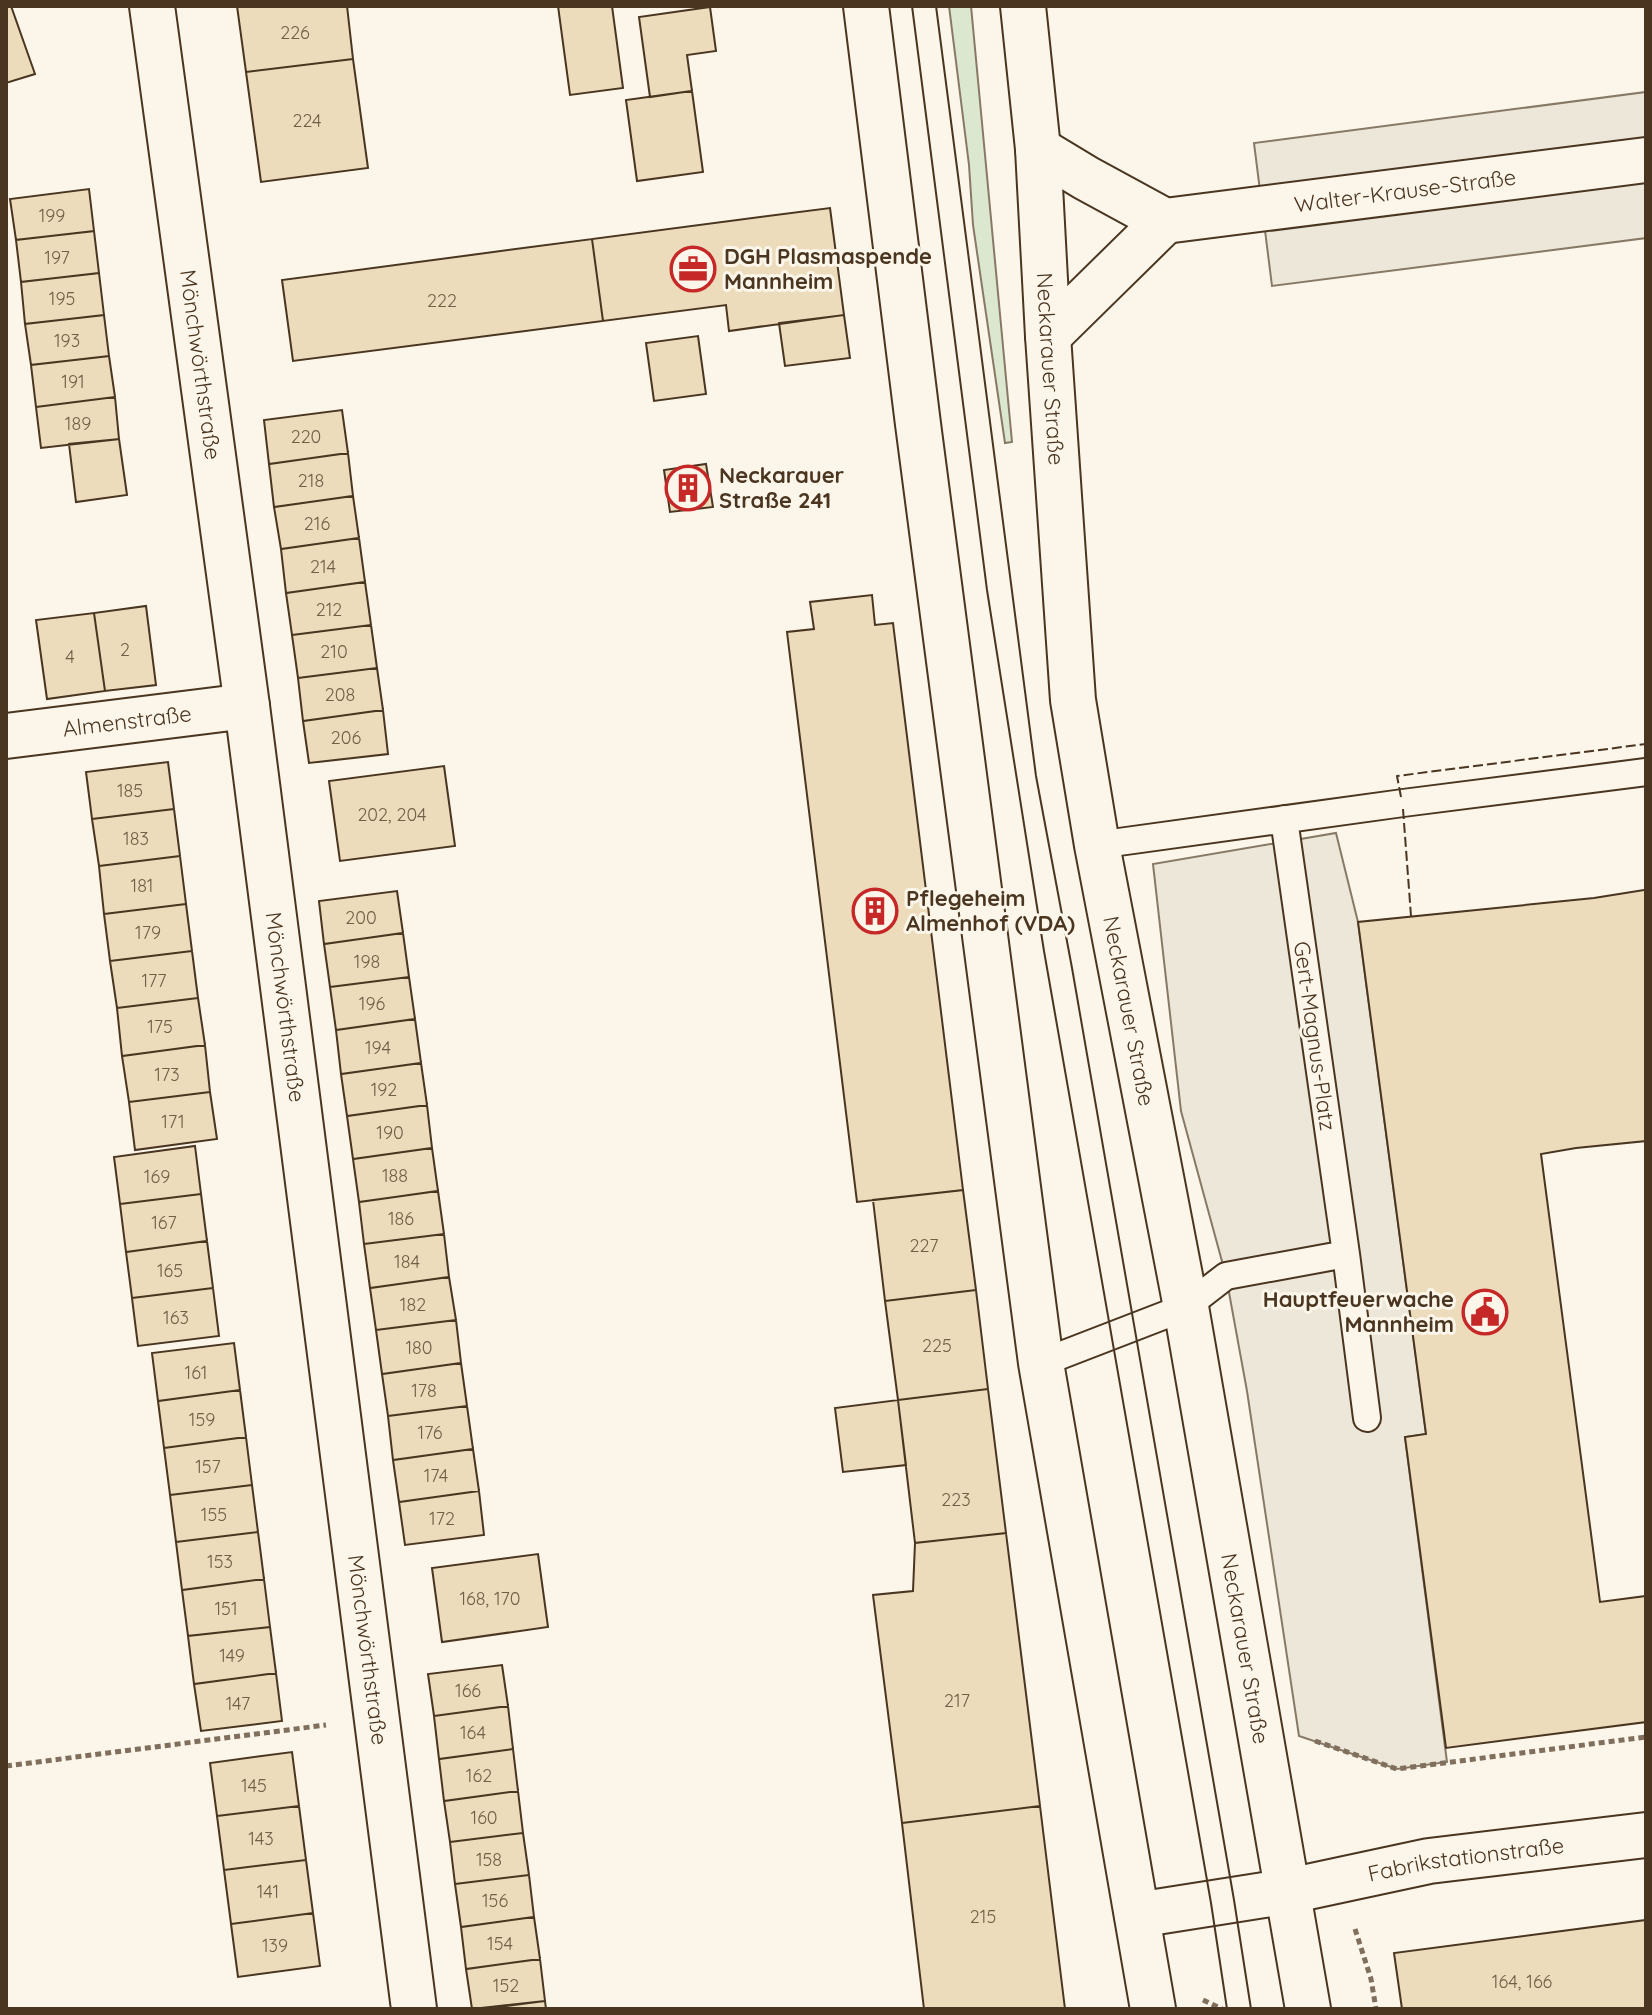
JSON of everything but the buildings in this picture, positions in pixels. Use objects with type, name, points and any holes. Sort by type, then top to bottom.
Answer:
[{"type":"main road","name":"Mönchwörthstraße","points":[[152,6],[247,706],[414,2009]]},
{"type":"main road","points":[[866,6],[1041,1363],[1153,2009]]},
{"type":"main road","name":"Neckarauer Straße","points":[[1023,6],[1038,149],[1073,700],[1097,845],[1186,1307],[1308,2009]]},
{"type":"main road","points":[[1038,149],[1165,221],[1048,336]]},
{"type":"main road","name":"Walter-Krause-Straße","points":[[1165,221],[1646,160]]},
{"type":"main road","name":"Almenstraße","points":[[6,736],[247,706]]},
{"type":"main road","name":"Fabrikstationstraße","points":[[1137,1915],[1289,1891],[1429,1861],[1646,1835]]},
{"type":"lane","points":[[1097,845],[1646,772]]},
{"type":"lane","name":"Gert-Magnus-Platz","points":[[1284,819],[1367,1418]]},
{"type":"lane","points":[[1041,1363],[1186,1307],[1226,1276],[1346,1254]]},
{"type":"path","points":[[6,1766],[377,1719]]},
{"type":"path","points":[[1313,1741],[1397,1769],[1646,1737]]},
{"type":"green space","points":[[949,6],[971,6],[1012,442],[1005,443],[973,225],[969,165]]},
{"type":"shaded area","points":[[1646,92],[1646,238],[1272,286],[1254,143]]},
{"type":"shaded area","points":[[1336,833],[1358,922],[1426,1434],[1405,1437],[1447,1762],[1397,1769],[1299,1736],[1247,1391],[1226,1276],[1181,1111],[1153,864]]},
{"type":"tram line","points":[[912,6],[987,590],[1044,951],[1227,2009]]},
{"type":"tram line","points":[[936,6],[1036,776],[1072,968],[1251,2009]]},
{"type":"fence","points":[[1401,797],[1397,776],[1646,744]]},
{"type":"fence","points":[[1403,809],[1411,916]]},
{"type":"place","name":"DGH Plasmaspende Mannheim","points":[[693,269]]},
{"type":"place","name":"Neckarauer Straße 241","points":[[688,488]]},
{"type":"place","name":"Pflegeheim Almenhof (VDA)","points":[[875,911]]},
{"type":"place","name":"Hauptfeuerwache Mannheim","points":[[1485,1312]]}]
